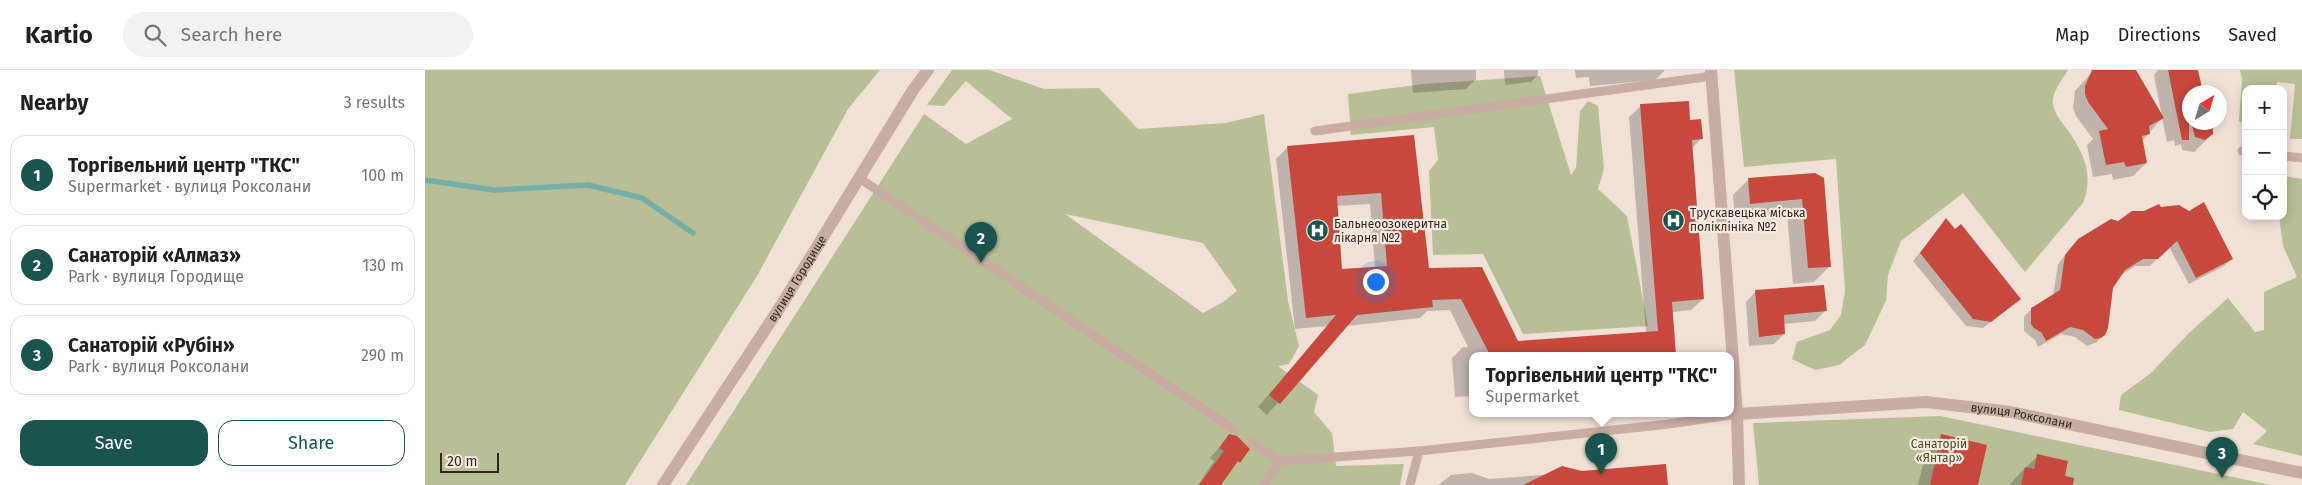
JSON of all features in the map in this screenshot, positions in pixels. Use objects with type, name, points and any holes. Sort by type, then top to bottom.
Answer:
[{"type":"street","name":"вулиця Городище","points":[[663,485],[782,304],[913,90],[928,70]]},
{"type":"street","points":[[1711,73],[1731,352]]},
{"type":"street","points":[[1734,386],[1737,414],[1739,485]]},
{"type":"street","name":"вулиця Роксолани","points":[[1737,414],[1926,402],[2011,412],[2302,473]]},
{"type":"lane","points":[[1315,131],[1711,73]]},
{"type":"lane","points":[[2287,156],[2302,158]]},
{"type":"lane","points":[[859,178],[1235,430]]},
{"type":"lane","points":[[1250,442],[1280,461],[1419,451],[1669,424],[1717,417]]},
{"type":"lane","points":[[1410,485],[1419,451]]},
{"type":"lane","points":[[1264,485],[1280,461]]},
{"type":"green space","points":[[425,70],[880,70],[848,109],[757,276],[625,485],[425,485]]},
{"type":"green space","points":[[952,70],[989,70],[1044,89],[1099,88],[1138,129],[1225,123],[1264,114],[1288,301],[1299,346],[1289,364],[1278,366],[1318,395],[1314,412],[1332,433],[1336,466],[1404,464],[1400,485],[686,485],[924,114],[966,144],[1012,119],[966,81],[944,106],[927,105]],"holes":[[[1065,214],[1203,243],[1237,291],[1223,302],[1203,313]]]},
{"type":"green space","points":[[1734,70],[2068,70],[2055,91],[2053,106],[2056,114],[2078,146],[2085,164],[2088,183],[2083,203],[2025,272],[1963,193],[1901,241],[1888,275],[1886,301],[1865,345],[1839,365],[1815,370],[1792,359],[1797,342],[1830,330],[1841,315],[1845,291],[1836,159],[1744,167]]},
{"type":"green space","points":[[2240,70],[2302,70],[2302,139],[2290,139],[2295,84],[2277,82],[2277,85],[2242,85],[2242,123],[2239,121],[2242,79]]},
{"type":"green space","points":[[1540,76],[1571,175],[1576,168],[1580,111],[1588,101],[1598,106],[1604,169],[1598,189],[1627,216],[1648,326],[1523,334],[1483,254],[1433,255],[1429,171],[1438,160],[1434,127],[1351,135],[1348,94],[1423,84]]},
{"type":"green space","points":[[2287,177],[2302,179],[2302,456],[2253,444],[2267,431],[2243,412],[2233,429],[2210,432],[2119,410],[2121,395],[2151,373],[2189,333],[2228,298],[2255,332],[2264,330],[2264,292],[2297,277],[2283,246],[2280,220],[2287,220]]},
{"type":"green space","name":"Санаторій «Янтар»","points":[[1940,416],[2271,485],[1759,485],[1753,423]]},
{"type":"building","points":[[2092,70],[2136,70],[2164,118],[2149,126],[2150,134],[2142,136],[2147,163],[2126,167],[2124,162],[2106,165],[2099,131],[2108,129],[2088,102],[2085,94],[2085,86]]},
{"type":"building","points":[[2168,70],[2198,70],[2201,85],[2182,85],[2182,130],[2189,130],[2189,140],[2182,140]]},
{"type":"building","points":[[1689,101],[1690,120],[1701,119],[1703,139],[1692,140],[1704,299],[1672,302],[1676,352],[1488,352],[1461,299],[1432,300],[1433,307],[1357,315],[1280,404],[1269,395],[1336,315],[1306,318],[1287,146],[1414,135],[1429,268],[1482,267],[1518,341],[1658,331],[1640,104]],"holes":[[[1381,193],[1387,266],[1342,269],[1337,196]]]},
{"type":"building","points":[[2193,130],[2213,130],[2213,134],[2205,140],[2195,137]]},
{"type":"building","points":[[1815,173],[1824,178],[1831,267],[1808,268],[1802,199],[1750,204],[1748,178]]},
{"type":"building","points":[[2204,202],[2233,259],[2196,278],[2177,241],[2158,259],[2143,259],[2125,270],[2113,288],[2108,328],[2105,335],[2101,338],[2095,339],[2083,330],[2070,327],[2046,341],[2042,333],[2031,324],[2031,308],[2060,290],[2065,255],[2078,239],[2111,219],[2118,221],[2132,211],[2144,211],[2159,204],[2161,207],[2179,205],[2189,211]]},
{"type":"building","points":[[1946,218],[1955,229],[1961,224],[2021,299],[1991,322],[1973,319],[1920,253]]},
{"type":"building","points":[[1824,285],[1827,311],[1784,315],[1785,334],[1759,337],[1755,290]]},
{"type":"building","points":[[1229,434],[1237,436],[1250,449],[1240,463],[1238,461],[1221,485],[1199,485],[1224,451],[1219,448]]},
{"type":"building","points":[[1941,434],[1987,445],[1978,485],[1930,485]]},
{"type":"building","points":[[2037,454],[2068,461],[2065,476],[2074,478],[2073,485],[2021,485],[2025,467],[2034,469]]},
{"type":"building","points":[[1666,464],[1668,485],[1523,485],[1562,466],[1582,471]]},
{"type":"waterway","points":[[425,180],[494,190],[588,185],[642,198],[693,233]]},
{"type":"place","name":"Трускавецька міська поліклініка №2","points":[[1674,220]]},
{"type":"place","name":"Бальнеоозокеритна лікарня №2","points":[[1318,231]]},
{"type":"place","name":"Санаторій «Алмаз»","points":[[981,263]]},
{"type":"place","name":"Торгівельний центр \"ТКС\"","points":[[1601,474]]},
{"type":"place","name":"Санаторій «Рубін»","points":[[2222,478]]}]
